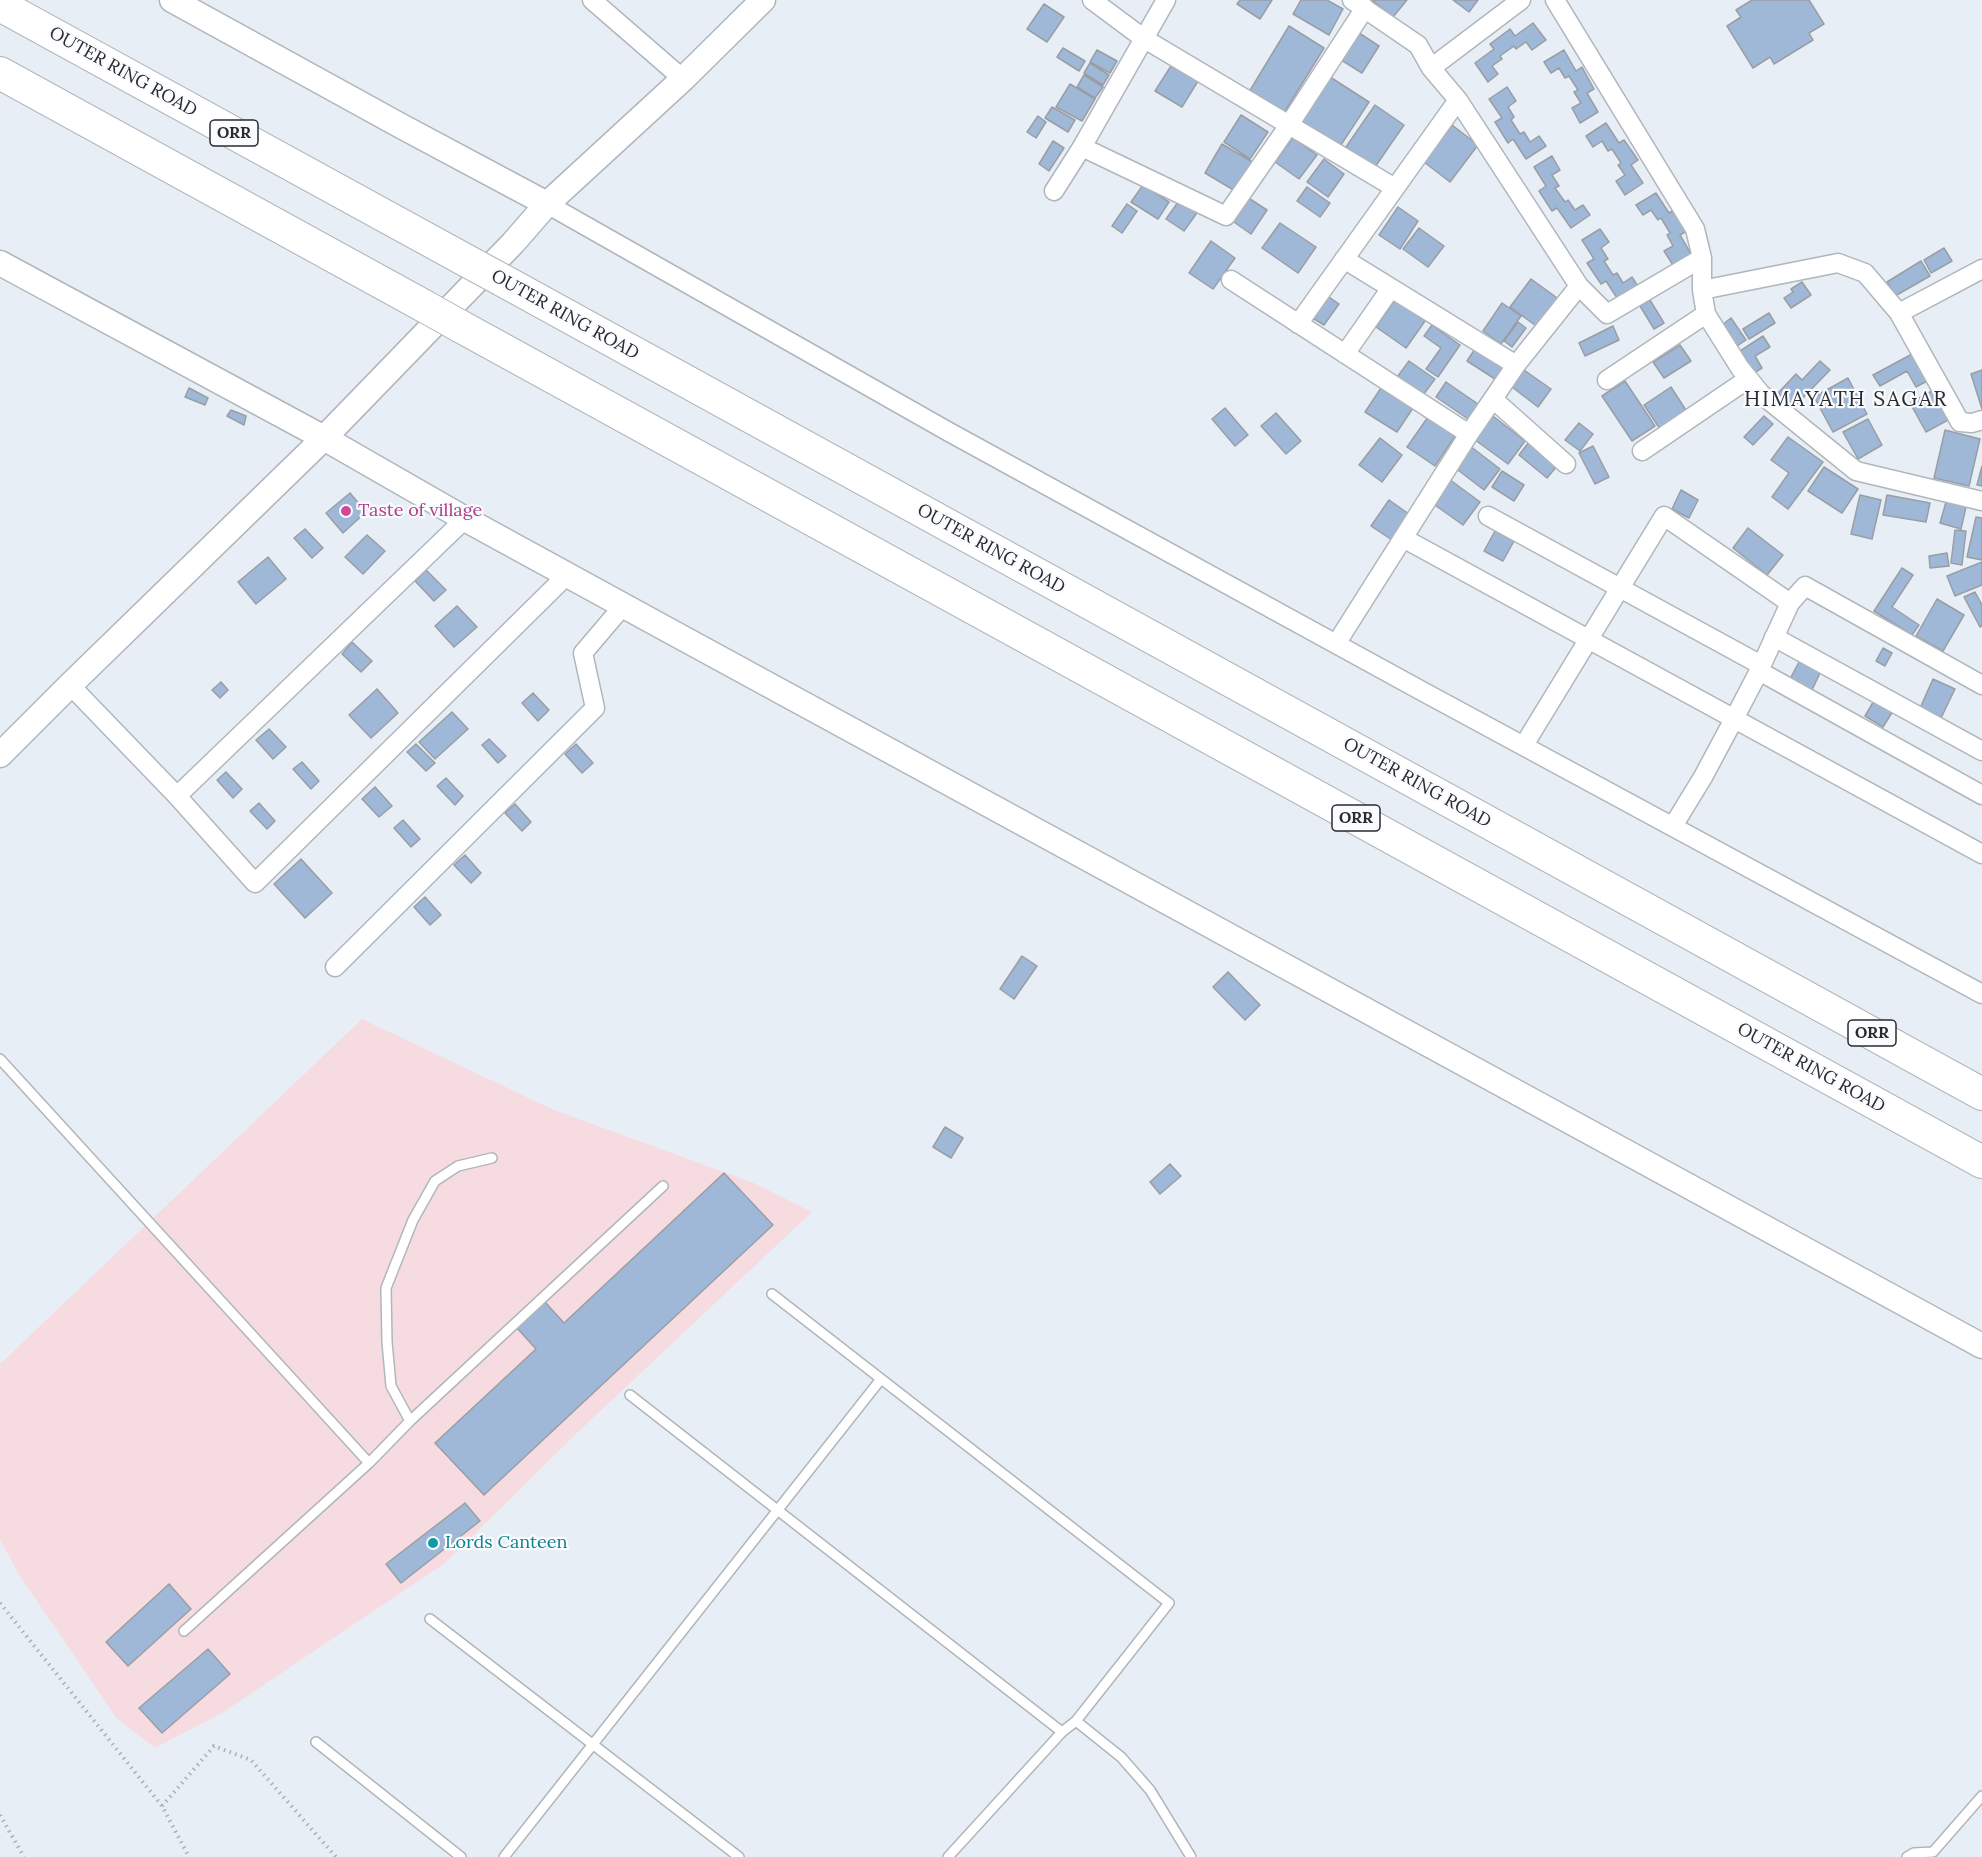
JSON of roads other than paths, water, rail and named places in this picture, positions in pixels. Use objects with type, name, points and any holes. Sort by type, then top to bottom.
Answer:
[{"type":"highway","name":"OUTER RING ROAD","points":[[0,5],[1982,1094]]},
{"type":"highway","name":"OUTER RING ROAD","points":[[0,73],[1982,1162]]},
{"type":"main road","points":[[172,0],[194,6],[548,204]]},
{"type":"main road","points":[[0,755],[324,438],[548,204],[683,79],[763,0]]},
{"type":"main road","points":[[0,262],[324,438],[623,606],[1982,1346]]},
{"type":"street","points":[[592,0],[683,79]]},
{"type":"street","points":[[1092,0],[1143,38],[1395,188]]},
{"type":"street","points":[[1054,191],[1082,147],[1166,0]]},
{"type":"street","points":[[1431,68],[1521,0]]},
{"type":"street","points":[[1555,0],[1695,229],[1702,258],[1702,290],[1706,314],[1748,379],[1761,394],[1856,471],[1982,501]]},
{"type":"street","points":[[1082,147],[1226,216],[1289,125],[1359,4],[1418,45],[1431,68],[1458,100],[1579,286],[1607,314],[1702,258]]},
{"type":"street","points":[[1298,324],[1458,100]]},
{"type":"street","points":[[548,204],[949,432],[1982,994]]},
{"type":"street","points":[[1344,259],[1516,365]]},
{"type":"street","points":[[1702,290],[1838,263],[1865,273],[1899,313],[1960,422],[1972,423],[1982,420]]},
{"type":"street","points":[[1899,313],[1982,269]]},
{"type":"street","points":[[1231,280],[1469,434]]},
{"type":"street","points":[[1336,644],[1469,434],[1516,365],[1579,286]]},
{"type":"street","points":[[1345,354],[1391,288]]},
{"type":"street","points":[[1607,380],[1706,314]]},
{"type":"street","points":[[1642,451],[1748,379]]},
{"type":"street","points":[[1493,399],[1566,464]]},
{"type":"street","points":[[1488,516],[1620,588],[1982,795]]},
{"type":"street","points":[[1524,745],[1664,516],[1790,603]]},
{"type":"street","points":[[177,796],[465,519]]},
{"type":"street","points":[[1403,538],[1982,854]]},
{"type":"street","points":[[70,685],[177,796],[255,883],[567,575]]},
{"type":"street","points":[[1673,826],[1734,719],[1790,603],[1805,586],[1982,685]]},
{"type":"street","points":[[335,967],[595,708],[583,653],[623,606]]},
{"type":"street","points":[[1774,637],[1982,750]]},
{"type":"lane","points":[[0,1059],[369,1463]]},
{"type":"lane","points":[[410,1421],[391,1386],[386,1288],[413,1220],[435,1181],[458,1166],[492,1158]]},
{"type":"lane","points":[[184,1632],[369,1463],[410,1421],[663,1186]]},
{"type":"lane","points":[[772,1294],[1169,1603],[1076,1721],[1062,1732],[948,1857]]},
{"type":"lane","points":[[504,1857],[881,1378]]},
{"type":"lane","points":[[630,1395],[1062,1732]]},
{"type":"lane","points":[[430,1619],[739,1857]]},
{"type":"lane","points":[[1076,1721],[1121,1757],[1150,1790],[1191,1857]]},
{"type":"lane","points":[[316,1742],[461,1857]]},
{"type":"lane","points":[[1907,1857],[1914,1853],[1935,1854],[1982,1796]]},
{"type":"place","name":"Taste of village","points":[[346,511]]},
{"type":"place","name":"Lords Canteen","points":[[433,1543]]},
{"type":"district","name":"HIMAYATH SAGAR","points":[[1846,400]]}]
